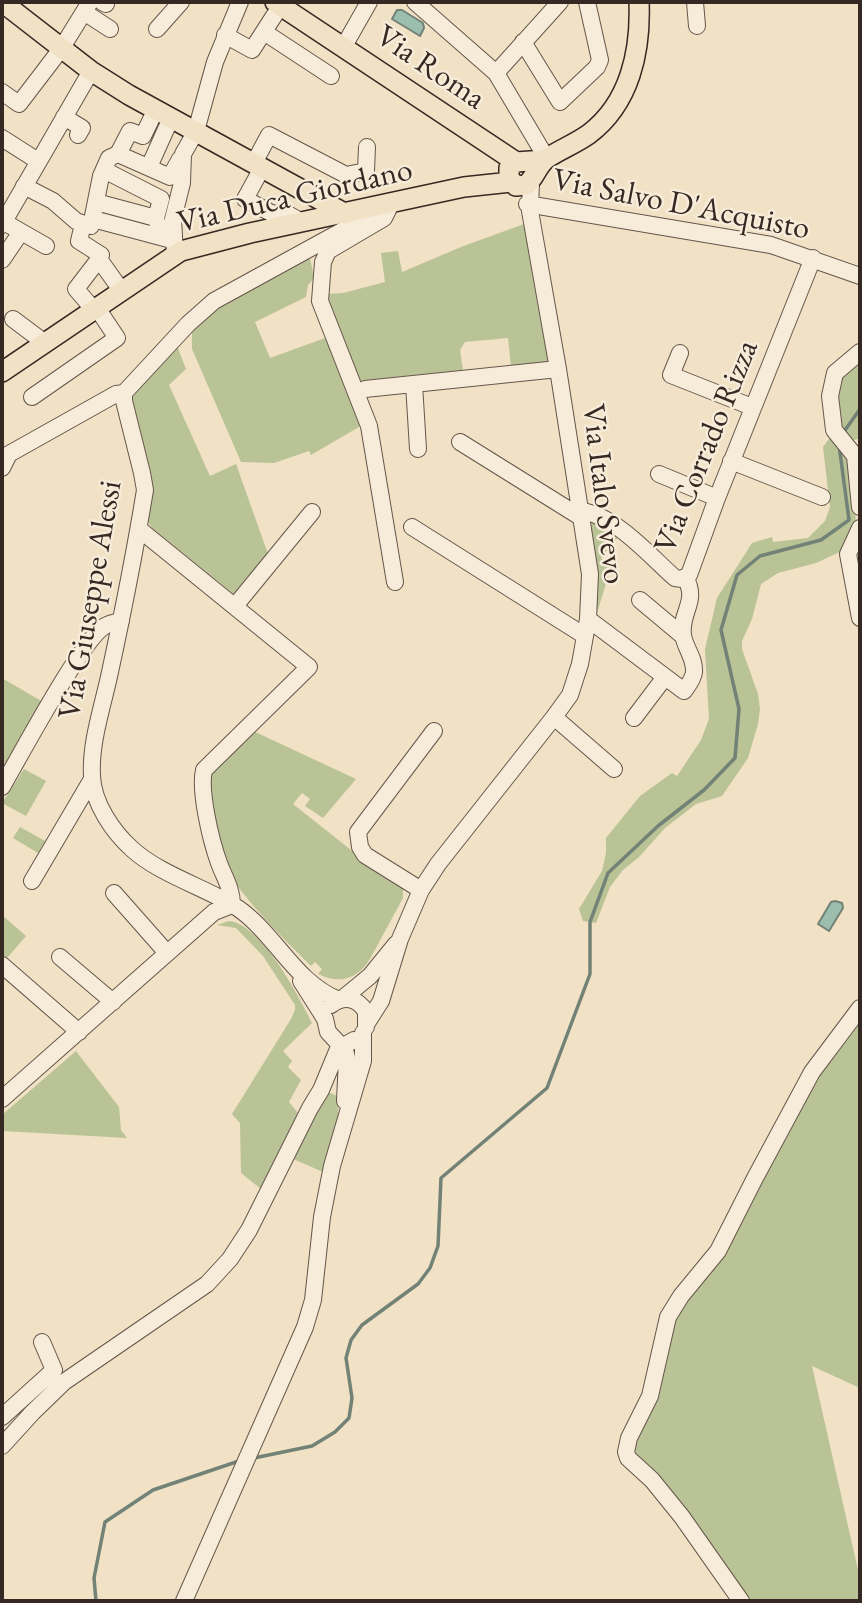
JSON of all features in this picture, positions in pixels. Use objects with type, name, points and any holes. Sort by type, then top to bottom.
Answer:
[{"type":"main road","points":[[2,2],[91,71],[258,165],[348,220]]},
{"type":"main road","points":[[522,175],[589,134],[606,119],[620,101],[636,52],[639,2]]},
{"type":"main road","name":"Via Roma","points":[[278,4],[344,46],[522,175]]},
{"type":"main road","name":"Via Duca Giordano","points":[[2,372],[121,290],[170,244],[223,240],[302,222],[348,220],[384,206],[522,175]]},
{"type":"street","points":[[157,29],[181,2]]},
{"type":"street","points":[[118,154],[170,177],[196,131],[215,62],[236,9],[221,2]]},
{"type":"street","points":[[344,46],[369,2]]},
{"type":"street","points":[[415,2],[496,73],[546,159]]},
{"type":"street","points":[[496,73],[560,2]]},
{"type":"street","points":[[523,42],[554,106],[597,67],[600,60],[587,2]]},
{"type":"street","points":[[695,2],[697,26]]},
{"type":"street","points":[[225,35],[252,50],[278,4]]},
{"type":"street","points":[[2,92],[19,104],[95,5],[110,29]]},
{"type":"street","points":[[264,32],[331,76]]},
{"type":"street","points":[[46,246],[3,223],[91,71]]},
{"type":"street","points":[[32,397],[119,337],[76,289],[101,255],[79,241],[96,202],[102,173],[109,158],[118,154],[130,131],[143,136],[164,114]]},
{"type":"street","points":[[149,167],[164,114]]},
{"type":"street","points":[[64,117],[82,128],[78,135]]},
{"type":"street","points":[[302,222],[286,213],[273,214],[245,199],[268,135],[346,174],[366,171],[368,147]]},
{"type":"street","points":[[2,138],[38,161]]},
{"type":"street","points":[[170,244],[182,183],[183,154]]},
{"type":"street","points":[[102,173],[161,199],[150,222]]},
{"type":"street","points":[[522,175],[529,207]]},
{"type":"street","points":[[23,186],[46,204],[88,222],[150,222]]},
{"type":"street","points":[[96,202],[150,222],[170,244]]},
{"type":"street","points":[[384,206],[384,218],[328,251],[323,262],[320,301],[369,426],[395,582]]},
{"type":"street","name":"Via Salvo D'Acquisto","points":[[529,207],[771,244],[860,276]]},
{"type":"street","name":"Via Italo Svevo","points":[[400,939],[421,890],[438,864],[570,695],[580,663],[588,619],[590,574],[582,515],[529,207]]},
{"type":"street","points":[[2,468],[9,454],[116,394],[124,393],[188,324],[214,301],[348,220]]},
{"type":"street","points":[[2,260],[21,232]]},
{"type":"street","name":"Via Corrado Rizza","points":[[460,442],[582,515],[605,519],[675,578],[682,579],[692,569],[752,407],[813,258]]},
{"type":"street","points":[[99,259],[121,290]]},
{"type":"street","points":[[13,319],[45,343]]},
{"type":"street","points":[[860,352],[835,373],[830,396],[834,430],[855,456],[860,507]]},
{"type":"street","points":[[680,353],[671,375],[752,407]]},
{"type":"street","points":[[365,389],[558,369]]},
{"type":"street","points":[[414,384],[418,449]]},
{"type":"street","name":"Via Giuseppe Alessi","points":[[124,393],[145,490],[93,755],[92,779],[101,808],[112,828],[133,851],[251,918],[292,963]]},
{"type":"street","points":[[731,461],[822,497]]},
{"type":"street","points":[[659,474],[717,498]]},
{"type":"street","points":[[235,606],[312,512]]},
{"type":"street","points":[[412,527],[585,636]]},
{"type":"street","points":[[3,1095],[79,1032],[214,912],[232,905],[232,893],[218,861],[201,788],[204,770],[309,667],[139,528]]},
{"type":"street","points":[[860,528],[848,555],[860,618]]},
{"type":"street","points":[[683,636],[685,614],[691,600],[691,587],[685,577]]},
{"type":"street","points":[[588,619],[684,691],[692,680],[694,670],[691,651],[683,636],[640,600]]},
{"type":"street","points":[[2,786],[94,635],[105,626],[121,621]]},
{"type":"street","points":[[634,718],[666,677]]},
{"type":"street","points":[[554,717],[614,769]]},
{"type":"street","points":[[421,890],[365,855],[360,847],[358,832],[434,732]]},
{"type":"street","points":[[32,881],[92,779]]},
{"type":"street","points":[[114,893],[167,953]]},
{"type":"street","points":[[310,1108],[325,1061],[325,1023],[329,1007],[370,976],[400,939]]},
{"type":"street","points":[[2,1446],[64,1382],[207,1284],[230,1259],[321,1090],[338,1049],[353,1036],[381,1001],[400,939]]},
{"type":"street","points":[[60,957],[113,1002]]},
{"type":"street","points":[[292,963],[328,1032],[353,1036]]},
{"type":"street","points":[[292,963],[314,987],[340,999],[352,999],[361,1004],[366,1012],[353,1036],[347,1058],[345,1121]]},
{"type":"street","points":[[2,965],[79,1032]]},
{"type":"street","points":[[741,1601],[682,1517],[652,1480],[628,1458],[626,1452],[629,1438],[650,1396],[668,1317],[681,1296],[719,1251],[813,1072],[860,1008]]},
{"type":"street","points":[[184,1601],[305,1327],[313,1300],[322,1217],[332,1166],[363,1060],[353,1036]]},
{"type":"street","points":[[321,1090],[335,1089],[345,1098]]},
{"type":"street","points":[[2,1417],[54,1370],[42,1342]]},
{"type":"shaded area","points":[[397,10],[402,10],[423,23],[420,36],[392,19]]},
{"type":"shaded area","points":[[524,224],[548,362],[511,366],[508,338],[465,342],[460,350],[463,370],[357,381],[327,294],[343,293],[385,282],[381,253],[398,251],[402,272]]},
{"type":"shaded area","points":[[310,258],[314,278],[308,285],[306,297],[255,322],[270,358],[328,337],[361,422],[359,427],[311,455],[309,451],[274,463],[241,462],[192,349],[192,329],[219,307],[248,289]]},
{"type":"shaded area","points":[[177,346],[186,369],[169,385],[210,476],[236,464],[268,554],[235,595],[152,528],[147,520],[131,397]]},
{"type":"shaded area","points":[[860,356],[860,438],[852,441],[839,433],[837,379]]},
{"type":"shaded area","points":[[832,435],[852,462],[856,524],[842,551],[816,563],[778,573],[761,584],[752,619],[742,641],[760,709],[748,758],[722,796],[696,804],[665,828],[639,857],[623,870],[610,887],[596,923],[583,921],[579,909],[602,871],[606,838],[640,796],[672,773],[677,776],[701,740],[709,719],[705,649],[717,598],[752,543],[772,537],[773,542],[808,538],[825,521],[830,507],[823,447]]},
{"type":"shaded area","points":[[593,519],[619,536],[601,558],[611,567],[597,613],[597,571],[591,522]]},
{"type":"shaded area","points":[[2,678],[43,702],[2,779]]},
{"type":"shaded area","points":[[251,730],[356,779],[323,818],[305,806],[310,799],[302,793],[293,804],[351,850],[403,886],[403,898],[370,959],[353,976],[333,979],[318,974],[322,969],[315,962],[311,966],[262,916],[238,887],[223,861],[206,780],[208,772]]},
{"type":"shaded area","points":[[24,769],[46,781],[26,816],[2,803]]},
{"type":"shaded area","points":[[20,827],[45,841],[38,853],[13,838]]},
{"type":"shaded area","points":[[831,902],[842,903],[843,908],[829,931],[818,924]]},
{"type":"shaded area","points":[[2,915],[26,936],[7,958],[2,954]]},
{"type":"shaded area","points":[[229,921],[254,934],[266,947],[312,1023],[283,1051],[292,1061],[288,1067],[301,1080],[289,1102],[298,1113],[261,1189],[241,1173],[240,1123],[232,1114],[291,1019],[295,1005],[263,956],[236,928],[217,925]]},
{"type":"shaded area","points":[[860,1015],[860,1388],[812,1366],[860,1579],[860,1601],[745,1601],[636,1462],[632,1439],[667,1331],[814,1076]]},
{"type":"shaded area","points":[[76,1051],[119,1107],[121,1130],[127,1138],[2,1131],[2,1115]]},
{"type":"shaded area","points":[[331,1093],[337,1096],[338,1114],[323,1172],[291,1158],[326,1095]]},
{"type":"waterway","points":[[843,433],[860,409]]},
{"type":"waterway","points":[[254,1458],[312,1446],[335,1432],[349,1418],[352,1398],[346,1358],[351,1340],[362,1325],[418,1284],[430,1268],[438,1246],[441,1178],[547,1088],[590,974],[590,922],[608,873],[658,826],[704,790],[735,758],[739,709],[721,630],[737,575],[760,556],[821,540],[849,520],[839,445]]},
{"type":"waterway","points":[[96,1601],[94,1578],[105,1522],[153,1490],[239,1461]]}]
